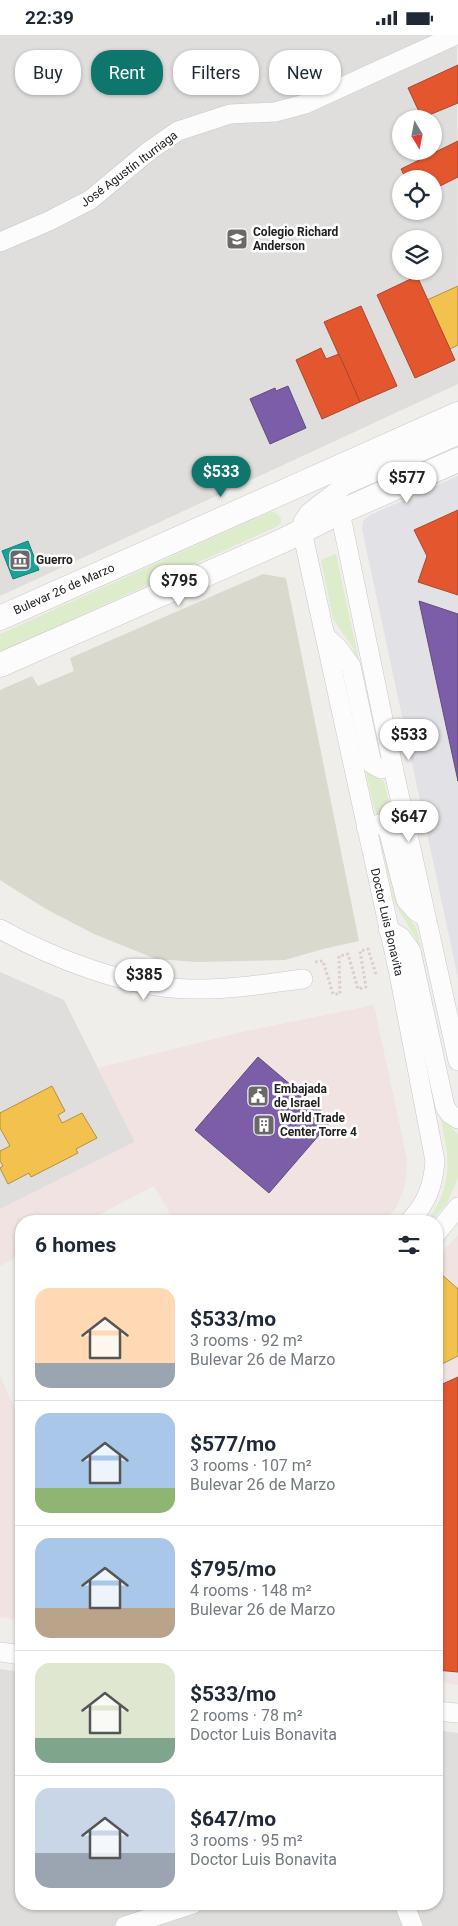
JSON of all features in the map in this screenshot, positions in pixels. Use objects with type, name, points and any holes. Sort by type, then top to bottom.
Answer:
[{"type":"street","name":"José Agustín Iturriaga","points":[[0,242],[49,221],[90,200],[149,151],[178,131],[230,114],[275,112],[305,105],[456,35]]},
{"type":"street","name":"Bulevar 26 de Marzo","points":[[331,494],[458,415]]},
{"type":"street","name":"Bulevar 26 de Marzo","points":[[0,665],[302,531],[331,494],[345,485],[458,435]]},
{"type":"street","name":"Bulevar 26 de Marzo","points":[[0,618],[331,494],[458,460]]},
{"type":"street","points":[[331,494],[426,917],[454,1019],[458,1061]]},
{"type":"street","name":"Doctor Luis Bonavita","points":[[302,531],[399,974],[436,1161],[433,1179],[427,1196],[422,1207],[415,1215]]},
{"type":"street","points":[[326,637],[351,666],[372,765],[382,769],[393,767]]},
{"type":"street","points":[[366,827],[380,824],[388,829],[406,900],[416,911],[426,917]]},
{"type":"street","points":[[0,929],[24,942],[112,977],[145,984],[187,989],[232,988],[303,979]]},
{"type":"street","points":[[388,929],[401,937],[412,951],[445,1107],[450,1114],[458,1119]]},
{"type":"street","points":[[443,1225],[458,1207]]},
{"type":"street","points":[[0,1652],[15,1654]]},
{"type":"street","points":[[443,1712],[458,1713]]},
{"type":"street","points":[[125,1926],[174,1910]]},
{"type":"street","points":[[406,1910],[413,1926]]},
{"type":"path","points":[[303,979],[314,962],[324,961],[333,995],[340,994],[339,956],[348,954],[358,989],[366,987],[360,951],[368,949],[377,978],[399,974]]},
{"type":"shaded area","points":[[0,35],[457,35],[458,384],[0,596]]},
{"type":"shaded area","points":[[458,476],[458,510],[414,531],[427,556],[418,582],[458,595],[458,614],[419,601],[458,781],[458,978],[362,529],[363,521],[370,515]]},
{"type":"shaded area","points":[[263,574],[286,578],[359,941],[285,960],[197,962],[156,959],[94,934],[46,909],[0,880],[0,690],[32,676],[38,686],[74,671],[70,658]]},
{"type":"shaded area","points":[[0,972],[64,1000],[135,1142],[0,1209]]},
{"type":"shaded area","points":[[374,1005],[407,1159],[403,1192],[396,1208],[390,1215],[171,1215],[154,1186],[98,1215],[15,1215],[15,1258],[0,1266],[0,1209],[135,1142],[98,1068],[246,1031]]},
{"type":"shaded area","points":[[458,1235],[458,1685],[443,1683],[443,1251]]},
{"type":"shaded area","points":[[0,1376],[15,1408],[15,1619],[0,1617]]},
{"type":"shaded area","points":[[0,1669],[15,1671],[15,1910],[443,1910],[443,1731],[458,1733],[458,1926],[0,1926]]},
{"type":"green space","points":[[270,512],[275,512],[281,518],[281,523],[276,527],[0,652],[0,634]]},
{"type":"green space","points":[[336,554],[379,754],[376,754],[353,648],[333,619],[321,560]]},
{"type":"green space","points":[[364,764],[372,775],[384,781],[394,825],[377,815],[375,811]]},
{"type":"green space","points":[[384,837],[400,902],[417,930],[452,1095],[449,1096],[415,937],[395,904],[380,838]]},
{"type":"green space","points":[[438,1107],[444,1120],[458,1134],[458,1178],[447,1203],[436,1215],[431,1215],[443,1193],[446,1180],[448,1166],[445,1138]]},
{"type":"building: Homes","points":[[458,286],[458,345],[450,349],[427,300]]},
{"type":"building: Homes","points":[[52,1086],[65,1111],[58,1115],[62,1123],[82,1113],[97,1138],[76,1149],[78,1153],[31,1177],[29,1173],[8,1184],[0,1168],[3,1166],[0,1161],[0,1151],[10,1146],[0,1128],[0,1113]]},
{"type":"building: Homes","points":[[443,1276],[458,1289],[458,1356],[443,1364]]},
{"type":"building: Shops","points":[[458,65],[458,103],[441,110],[418,110],[408,88]]},
{"type":"building: Shops","points":[[458,141],[458,177],[442,185],[442,170],[402,170],[419,160],[442,160],[442,149]]},
{"type":"building: Shops","points":[[409,280],[419,280],[455,360],[415,378],[377,295]]},
{"type":"building: Shops","points":[[361,306],[397,386],[360,402],[324,322]]},
{"type":"building: Shops","points":[[321,348],[326,359],[339,354],[360,402],[322,419],[296,360]]},
{"type":"building: Shops","points":[[458,510],[458,595],[418,582],[427,556],[414,530]]},
{"type":"building: Shops","points":[[458,1377],[458,1672],[443,1671],[443,1384]]},
{"type":"building: Offices","points":[[288,386],[306,428],[270,444],[250,399],[275,388],[276,391]]},
{"type":"building: Offices","points":[[419,601],[458,614],[458,781]]},
{"type":"building: Offices","name":"World Trade Center Torre 4","points":[[258,1057],[332,1120],[269,1193],[195,1130]]},
{"type":"building: Public","name":"Guerro","points":[[28,541],[39,570],[13,579],[2,551]]},
{"type":"place","name":"Colegio Richard Anderson","points":[[237,239]]},
{"type":"place","name":"Guerro","points":[[20,560]]},
{"type":"place","name":"Embajada de Israel","points":[[258,1096]]},
{"type":"place","name":"World Trade Center Torre 4","points":[[264,1125]]}]
